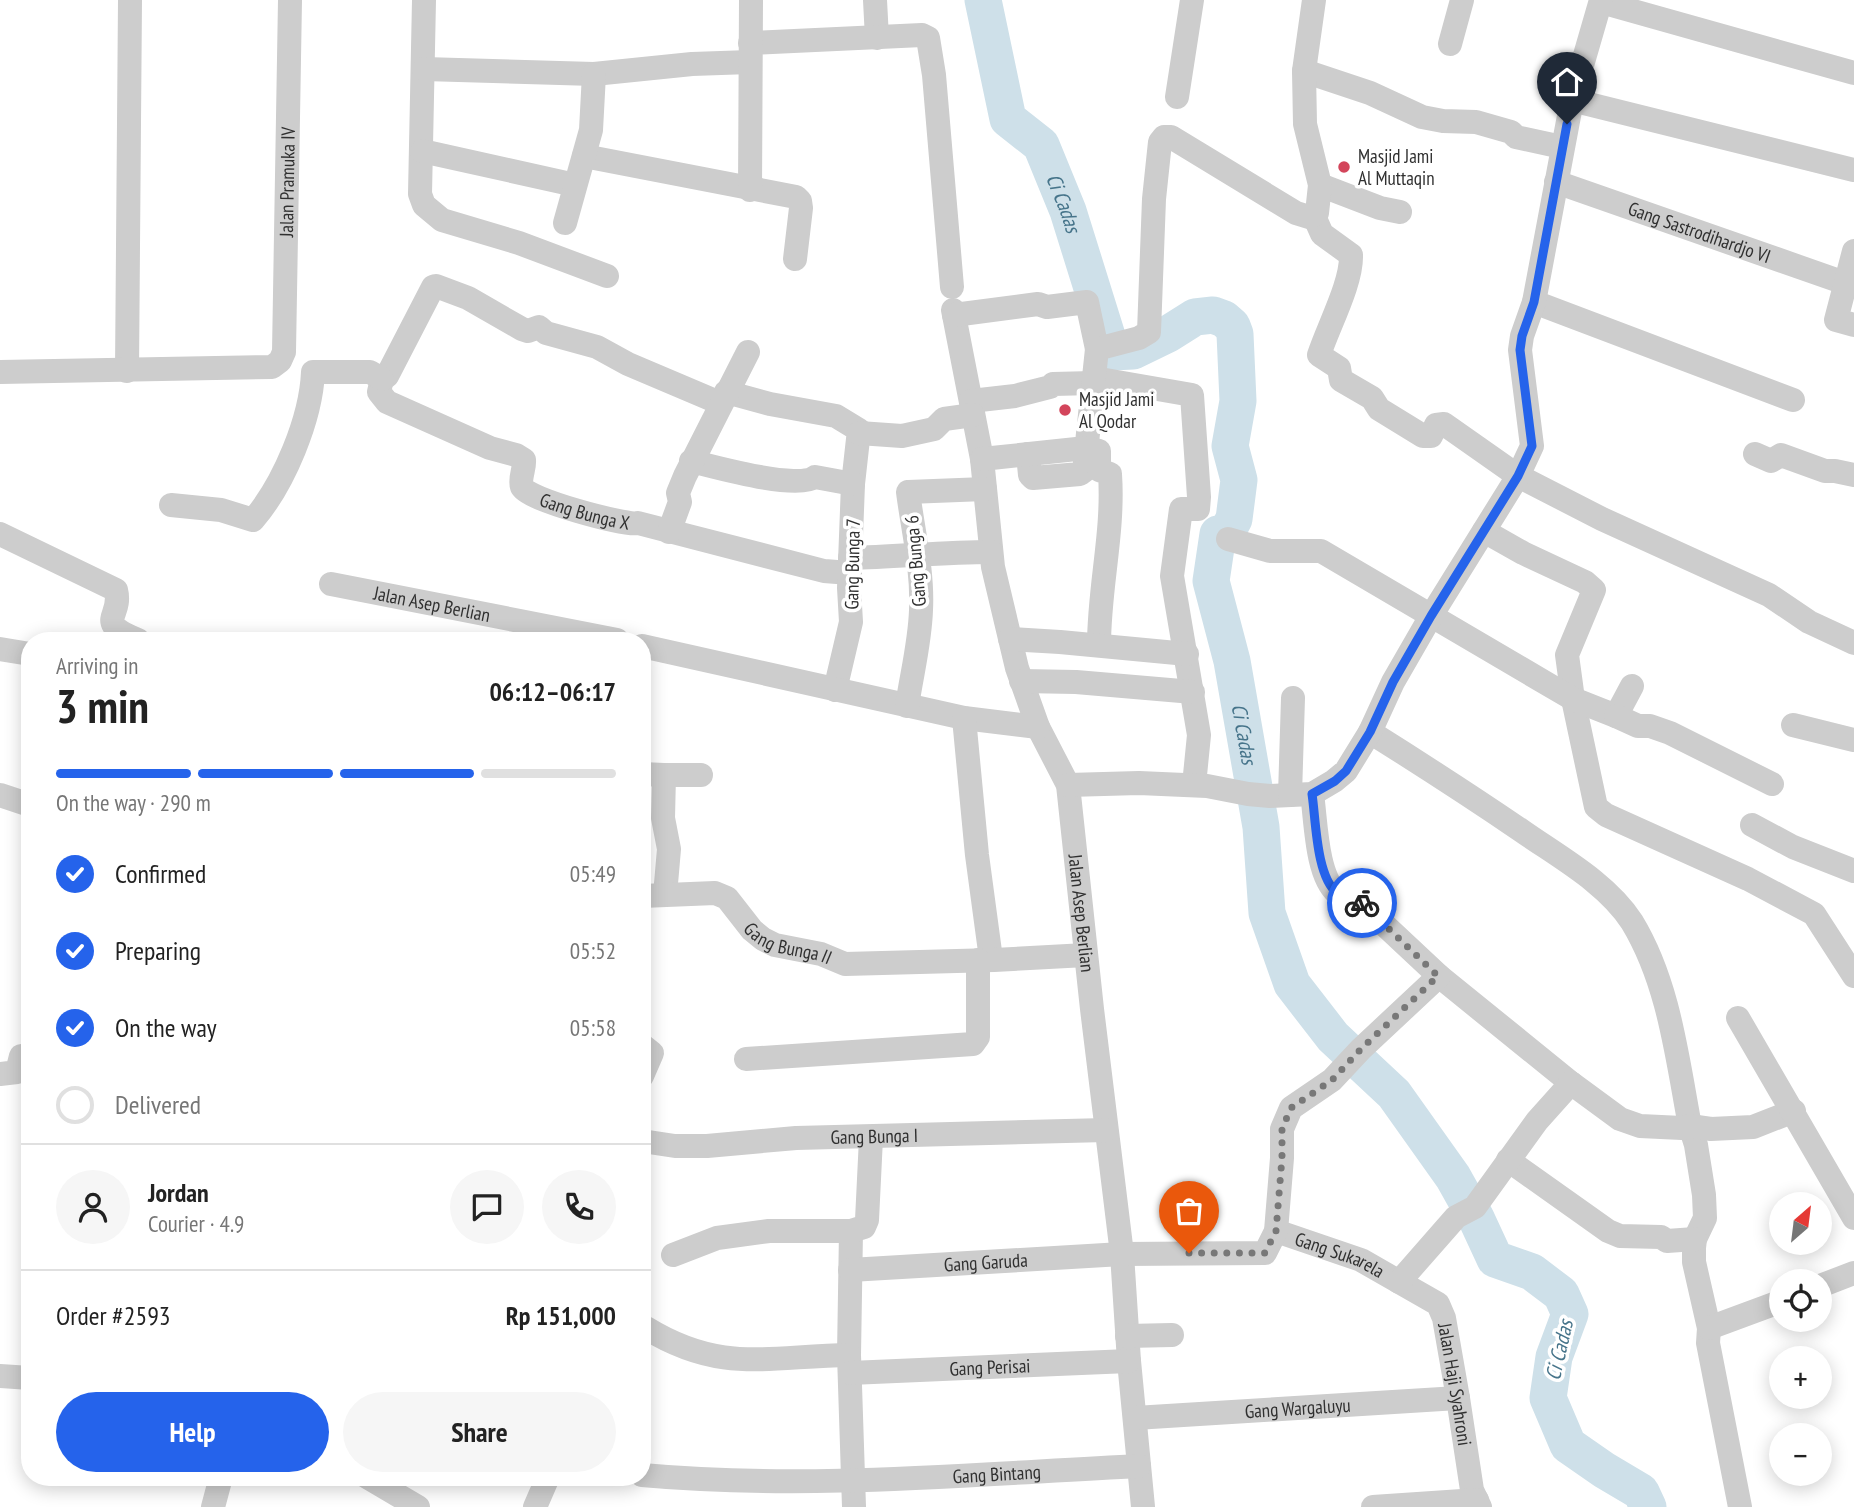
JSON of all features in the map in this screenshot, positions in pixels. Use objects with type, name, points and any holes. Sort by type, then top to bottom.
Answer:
[{"type":"street","points":[[0,372],[127,370],[130,0]]},
{"type":"street","name":"Jalan Pramuka IV","points":[[127,370],[272,367],[280,361],[284,352],[290,0]]},
{"type":"street","points":[[424,0],[420,194],[424,205],[442,220],[519,243],[607,276]]},
{"type":"street","points":[[750,190],[751,0]]},
{"type":"street","points":[[875,0],[877,37]]},
{"type":"street","points":[[1177,97],[1192,0]]},
{"type":"street","points":[[1106,347],[1139,338],[1149,332],[1154,200],[1160,142],[1164,137],[1171,137],[1296,213],[1309,217],[1317,213],[1320,185],[1305,124],[1304,71],[1314,0]]},
{"type":"street","points":[[1450,44],[1462,0]]},
{"type":"street","points":[[1068,785],[1194,785],[1280,795],[1335,781],[1346,771],[1370,732],[1393,682],[1518,476],[1532,446],[1520,350],[1522,336],[1534,302],[1572,100],[1601,1],[1854,73]]},
{"type":"street","name":"Jalan Asep Berlian","points":[[424,69],[594,74],[692,64],[750,53],[877,37],[922,35],[928,38],[953,304],[982,459],[991,552],[1021,681],[1038,727],[1068,785],[1122,1254],[1143,1507]]},
{"type":"street","points":[[1304,71],[1370,93],[1422,117],[1476,122],[1511,132],[1516,137],[1562,147]]},
{"type":"street","points":[[565,223],[591,130],[594,74]]},
{"type":"street","points":[[1572,100],[1854,170]]},
{"type":"street","points":[[422,151],[575,185]]},
{"type":"street","points":[[584,156],[796,197],[800,201],[795,259]]},
{"type":"street","name":"Gang Sastrodihardjo VI","points":[[1556,182],[1845,283]]},
{"type":"street","points":[[1320,185],[1380,208],[1400,212]]},
{"type":"street","points":[[1314,216],[1322,234],[1351,255],[1352,266],[1319,355],[1339,368],[1341,380],[1372,398],[1379,409],[1423,436],[1431,436],[1436,425],[1441,423],[1518,476],[1602,519],[1769,595],[1809,622],[1854,643]]},
{"type":"street","points":[[1854,251],[1836,320],[1854,324]]},
{"type":"street","points":[[171,505],[221,510],[253,520],[269,502],[300,431],[314,387],[313,372],[370,372],[382,379],[387,376],[433,287],[436,286],[468,298],[522,329],[528,331],[539,327],[544,332],[591,345],[628,364],[723,398],[836,416],[856,427],[859,434],[902,436],[934,429],[944,419],[972,408],[1053,384],[1094,381],[1192,396],[1198,509],[1181,509],[1172,576],[1199,735],[1194,785]]},
{"type":"street","points":[[953,304],[1038,304],[1047,307],[1087,302],[1106,347],[1094,381],[1086,448]]},
{"type":"street","points":[[1534,302],[1793,400]]},
{"type":"street","points":[[669,532],[680,502],[678,493],[691,461],[748,352]]},
{"type":"street","name":"Gang Bunga X","points":[[382,379],[379,393],[387,402],[490,448],[516,455],[524,460],[521,485],[525,492],[564,506],[824,571],[938,552],[991,552]]},
{"type":"street","name":"Gang Bunga 7","points":[[835,690],[851,622],[853,484],[859,434]]},
{"type":"street","points":[[982,459],[1086,448],[1099,451],[1099,470],[1110,474],[1112,497],[1099,645]]},
{"type":"street","points":[[1755,454],[1771,461],[1781,456],[1825,471],[1854,475]]},
{"type":"street","points":[[691,461],[778,479],[809,481],[815,477],[853,484]]},
{"type":"street","name":"Gang Bunga 6","points":[[907,706],[920,633],[921,609],[918,555],[908,492],[985,489]]},
{"type":"street","points":[[1484,531],[1585,582],[1594,590],[1567,655],[1573,699],[1594,800],[1601,811],[1748,879],[1814,914],[1854,975]]},
{"type":"street","points":[[0,534],[116,590],[112,618],[119,632]]},
{"type":"street","points":[[1228,539],[1270,551],[1321,551],[1573,699],[1638,726],[1650,726],[1670,733],[1772,785]]},
{"type":"street","name":"Jalan Asep Berlian","points":[[331,584],[576,632]]},
{"type":"street","points":[[1010,639],[1187,654]]},
{"type":"street","points":[[651,648],[964,718],[1038,727]]},
{"type":"street","points":[[0,649],[21,652]]},
{"type":"street","points":[[1021,681],[1076,682],[1192,692]]},
{"type":"street","points":[[1616,716],[1632,686]]},
{"type":"street","points":[[1293,698],[1280,795],[1324,877],[1338,894],[1362,903],[1438,976],[1620,1119],[1629,1123],[1712,1129],[1753,1127],[1794,1111]]},
{"type":"street","points":[[746,1059],[974,1044],[978,1037],[984,960],[964,718]]},
{"type":"street","points":[[1793,725],[1854,740]]},
{"type":"street","points":[[1370,732],[1565,860],[1607,893],[1630,919],[1666,1006],[1696,1144],[1705,1218],[1695,1239],[1695,1262],[1740,1507]]},
{"type":"street","points":[[653,896],[669,849],[653,774],[701,775]]},
{"type":"street","points":[[0,795],[21,801]]},
{"type":"street","points":[[1752,825],[1793,847],[1854,871]]},
{"type":"street","name":"Gang Bunga II","points":[[653,896],[715,893],[727,898],[752,930],[763,939],[775,945],[821,954],[845,964],[1086,955]]},
{"type":"street","points":[[1276,1231],[1282,1129],[1291,1108],[1332,1080],[1438,976]]},
{"type":"street","points":[[1738,1018],[1854,1218]]},
{"type":"street","points":[[0,1074],[17,1072],[21,1056]]},
{"type":"street","points":[[1399,1282],[1465,1212],[1571,1083]]},
{"type":"street","name":"Gang Bunga I","points":[[651,1142],[676,1146],[796,1138],[1106,1130]]},
{"type":"street","points":[[673,1255],[717,1238],[755,1233],[851,1231],[863,1227],[867,1220],[871,1138]]},
{"type":"street","points":[[1508,1160],[1608,1231],[1620,1236],[1661,1237],[1667,1241],[1695,1239]]},
{"type":"street","points":[[851,1231],[849,1364],[854,1507]]},
{"type":"street","name":"Gang Sukarela","points":[[1122,1254],[1265,1253],[1276,1231],[1361,1259],[1399,1282]]},
{"type":"street","name":"Gang Garuda","points":[[850,1270],[1122,1254]]},
{"type":"street","points":[[1832,1281],[1854,1273]]},
{"type":"street","name":"Jalan Haji Syahroni","points":[[1399,1282],[1438,1304],[1444,1318],[1472,1490],[1478,1504]]},
{"type":"street","points":[[1709,1328],[1769,1306]]},
{"type":"street","name":"Gang Perisai","points":[[651,1331],[670,1342],[718,1358],[849,1364],[1128,1348],[1172,1335]]},
{"type":"street","points":[[0,1376],[21,1377]]},
{"type":"street","name":"Gang Wargaluyu","points":[[1135,1418],[1458,1398]]},
{"type":"street","name":"Gang Bintang","points":[[651,1475],[740,1480],[854,1479],[1139,1466]]},
{"type":"street","points":[[213,1507],[218,1486]]},
{"type":"street","points":[[384,1486],[418,1507]]},
{"type":"street","points":[[535,1507],[544,1486]]},
{"type":"street","points":[[1373,1507],[1478,1504]]},
{"type":"waterway","name":"Ci Cadas","points":[[983,0],[1008,119],[1041,145],[1068,211],[1112,352],[1133,351],[1195,317],[1213,315],[1224,319],[1232,326],[1235,334],[1238,401],[1230,446],[1239,480],[1234,519],[1226,534],[1218,534],[1211,581],[1232,661],[1261,827],[1267,913],[1292,984],[1333,1037],[1394,1094],[1453,1177],[1495,1259],[1532,1272],[1561,1294],[1570,1314],[1554,1357],[1548,1398],[1568,1445],[1641,1492],[1648,1507]]},
{"type":"way so far","points":[[1189,1253],[1265,1253],[1276,1231],[1282,1129],[1291,1108],[1332,1080],[1438,976],[1362,903]]},
{"type":"place","name":"Masjid Jami Al Muttaqin","points":[[1344,167]]},
{"type":"place","name":"Masjid Jami Al Qodar","points":[[1065,410]]},
{"type":"route","points":[[1362,903],[1338,894],[1324,877],[1312,794],[1335,781],[1346,771],[1370,732],[1393,682],[1518,476],[1532,446],[1520,350],[1534,302],[1567,124]]}]
